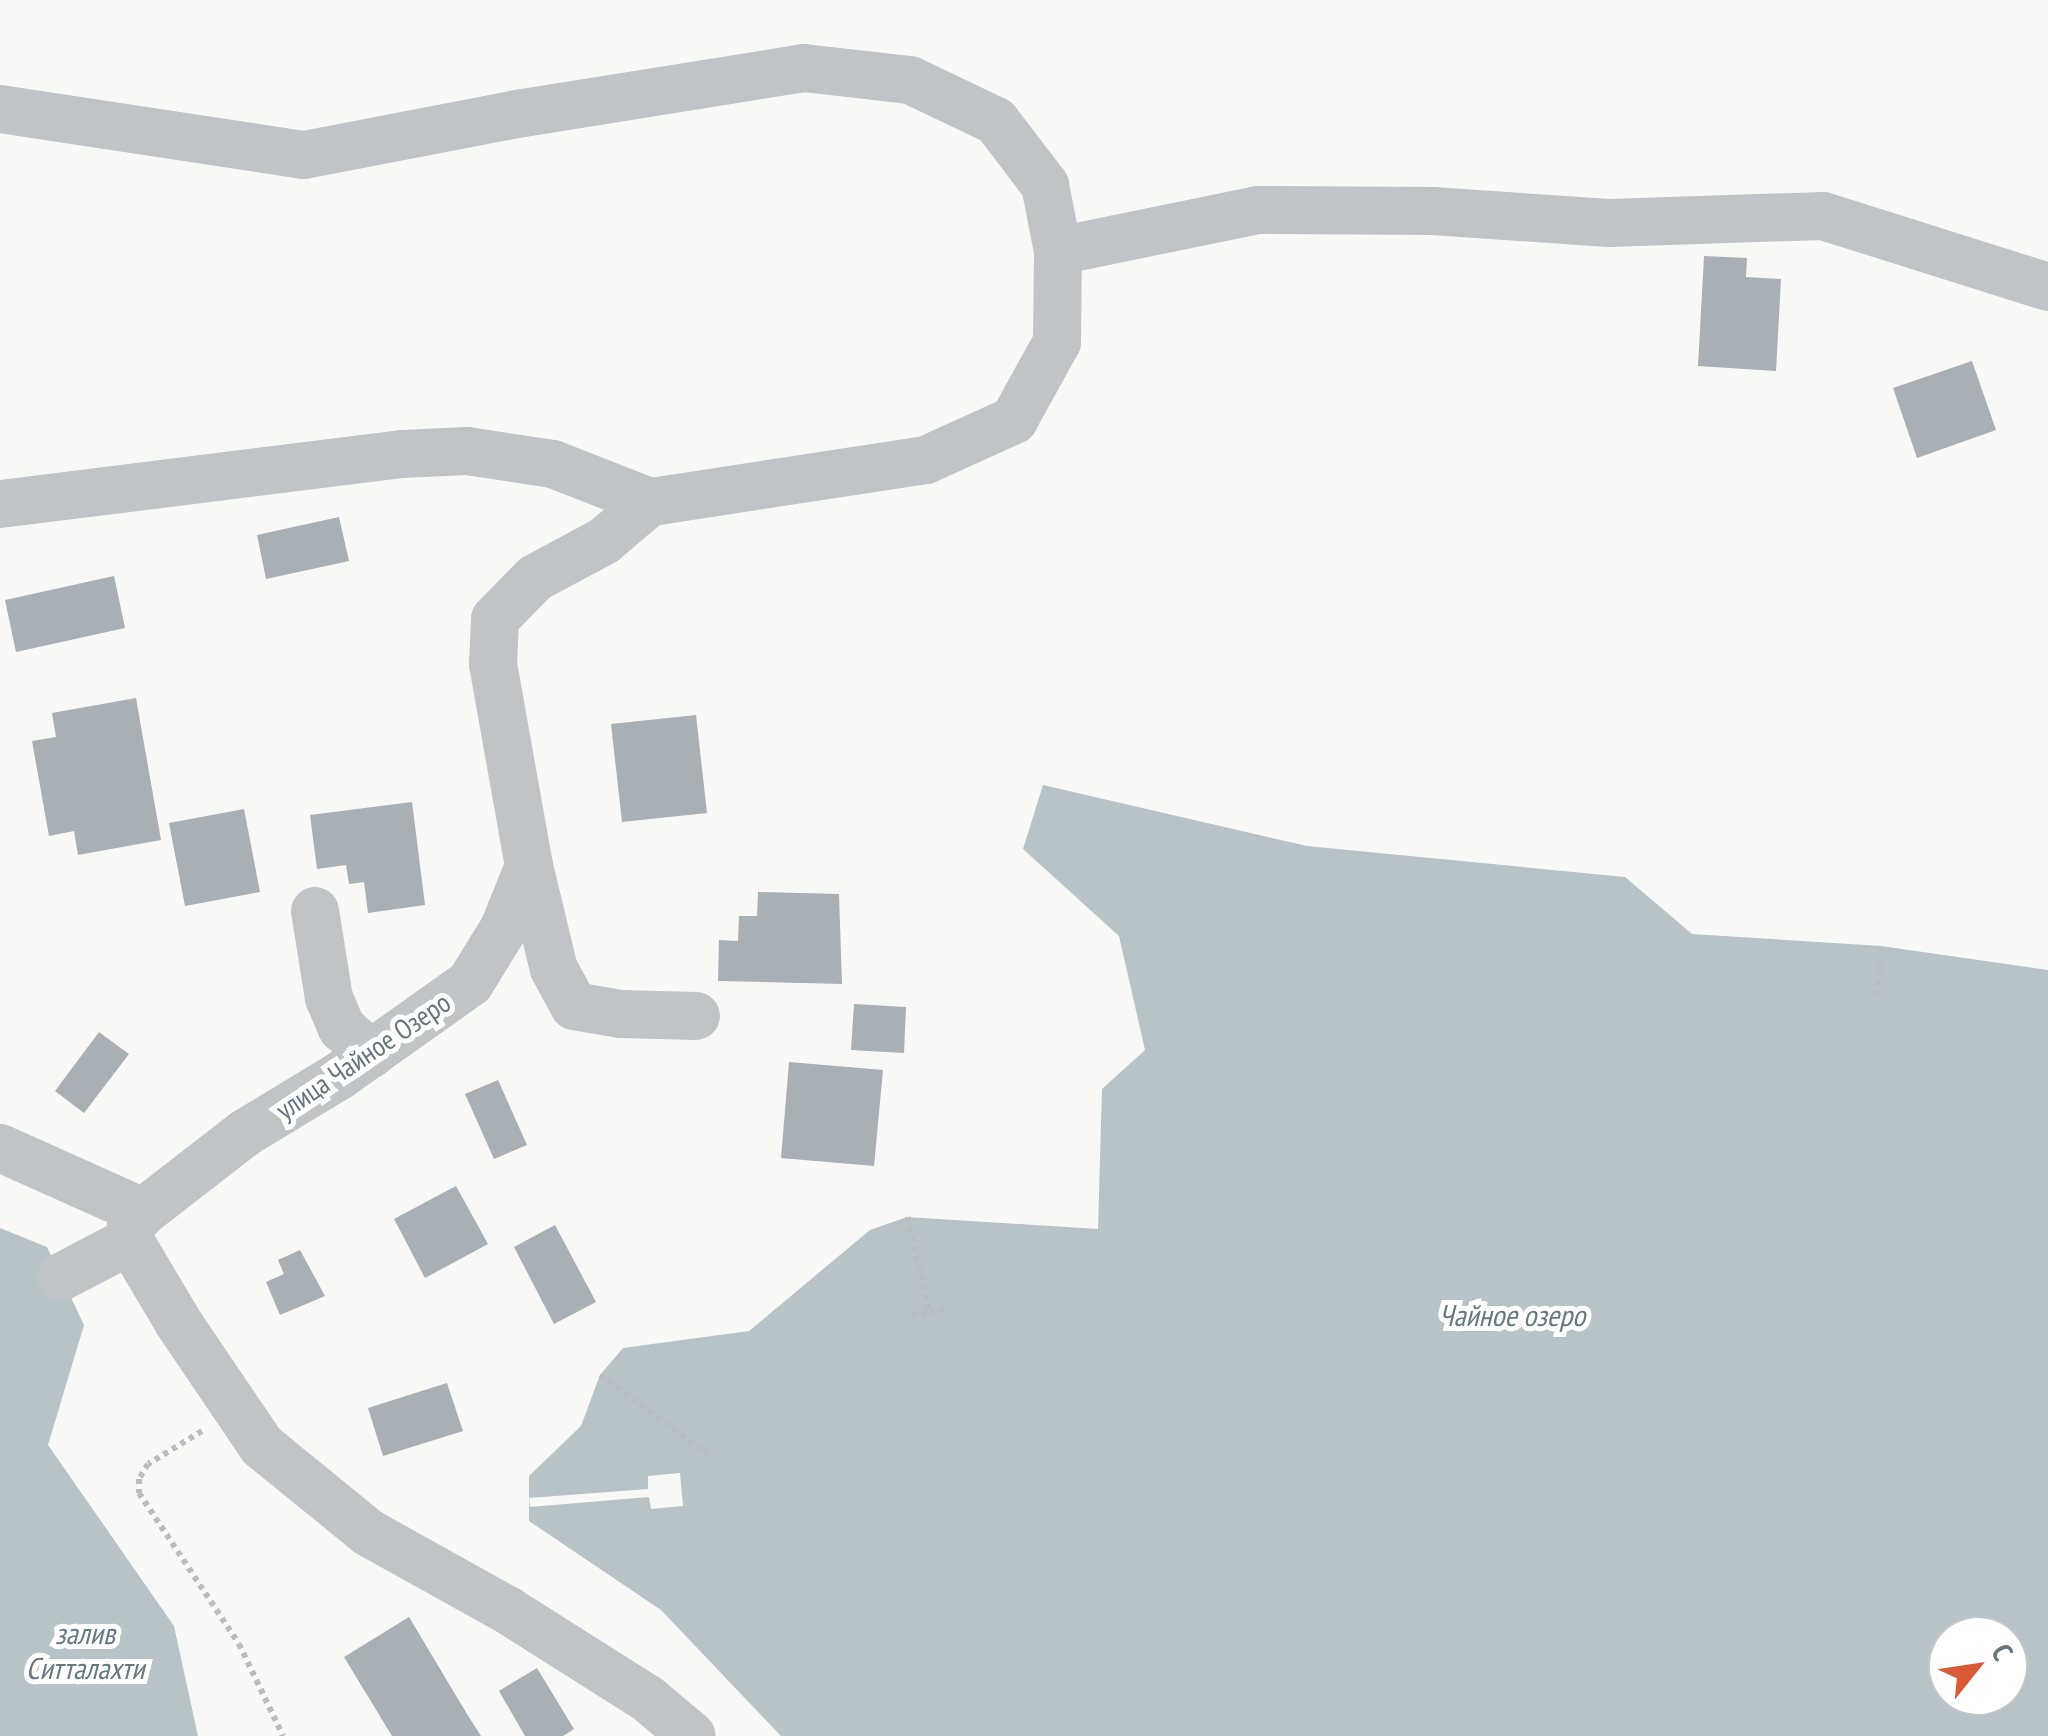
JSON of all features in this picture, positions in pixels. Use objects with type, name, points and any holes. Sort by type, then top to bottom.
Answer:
[{"type":"street","points":[[0,109],[304,154],[517,114],[804,68],[910,80],[996,122],[1045,185],[1058,250],[1057,342],[1014,420],[926,460],[650,502],[553,464],[468,451],[402,454],[0,504]]},
{"type":"street","points":[[1058,250],[1258,210],[1432,210],[1609,224],[1822,216],[2048,288]]},
{"type":"street","points":[[650,502],[604,540],[534,578],[494,619],[493,664],[528,866],[554,969],[574,1006],[621,1014],[696,1016]]},
{"type":"street","name":"улица Чайное Озеро","points":[[61,1277],[136,1226],[244,1133],[371,1054],[470,984],[504,928],[528,866]]},
{"type":"street","points":[[316,912],[329,998],[342,1028],[371,1054]]},
{"type":"street","points":[[0,1148],[136,1226],[136,1257],[262,1446],[369,1533],[509,1611],[648,1699],[692,1736]]},
{"type":"path","points":[[1878,995],[1881,946]]},
{"type":"path","points":[[907,1217],[930,1312]]},
{"type":"path","points":[[912,1315],[947,1309]]},
{"type":"path","points":[[600,1375],[708,1454]]},
{"type":"path","points":[[239,1412],[187,1438],[148,1464],[139,1480],[139,1493],[239,1644],[283,1736]]},
{"type":"water","name":"Чайное озеро","points":[[1043,785],[1307,846],[1625,877],[1692,934],[1881,946],[2048,970],[2048,1736],[781,1736],[661,1610],[529,1521],[529,1476],[581,1426],[600,1375],[623,1348],[749,1331],[870,1230],[907,1217],[1098,1229],[1102,1089],[1145,1050],[1119,936],[1023,849]]},
{"type":"water","name":"залив Ситталахти","points":[[0,1228],[47,1247],[84,1325],[48,1445],[174,1626],[198,1736],[0,1736]]},
{"type":"pier","points":[[680,1473],[683,1506],[651,1509],[649,1497],[530,1507],[529,1498],[648,1489],[648,1476]]},
{"type":"building","points":[[1704,256],[1747,258],[1746,277],[1781,279],[1776,371],[1698,366]]},
{"type":"building","points":[[1972,361],[1996,430],[1917,458],[1893,388]]},
{"type":"building","points":[[339,517],[349,561],[266,579],[257,535]]},
{"type":"building","points":[[114,576],[125,628],[16,652],[5,600]]},
{"type":"building","points":[[136,698],[161,840],[78,855],[74,831],[49,836],[32,741],[56,737],[52,713]]},
{"type":"building","points":[[696,715],[707,813],[622,822],[611,724]]},
{"type":"building","points":[[412,802],[425,905],[368,913],[364,882],[349,884],[346,865],[317,869],[310,815]]},
{"type":"building","points":[[244,809],[260,892],[185,906],[169,823]]},
{"type":"building","points":[[758,892],[839,894],[842,984],[718,981],[719,940],[738,941],[739,916],[757,916]]},
{"type":"building","points":[[854,1004],[906,1007],[904,1053],[851,1050]]},
{"type":"building","points":[[99,1032],[129,1054],[84,1113],[55,1091]]},
{"type":"building","points":[[789,1062],[883,1070],[874,1166],[781,1158]]},
{"type":"building","points":[[498,1080],[527,1145],[494,1159],[465,1094]]},
{"type":"building","points":[[456,1186],[488,1244],[425,1278],[394,1219]]},
{"type":"building","points":[[555,1225],[596,1302],[554,1324],[514,1247]]},
{"type":"building","points":[[300,1250],[325,1296],[280,1315],[266,1282],[284,1274],[278,1260]]},
{"type":"building","points":[[447,1383],[463,1431],[383,1456],[368,1408]]},
{"type":"building","points":[[409,1617],[481,1736],[392,1736],[344,1657]]},
{"type":"building","points":[[537,1668],[574,1729],[563,1736],[525,1736],[499,1691]]}]
